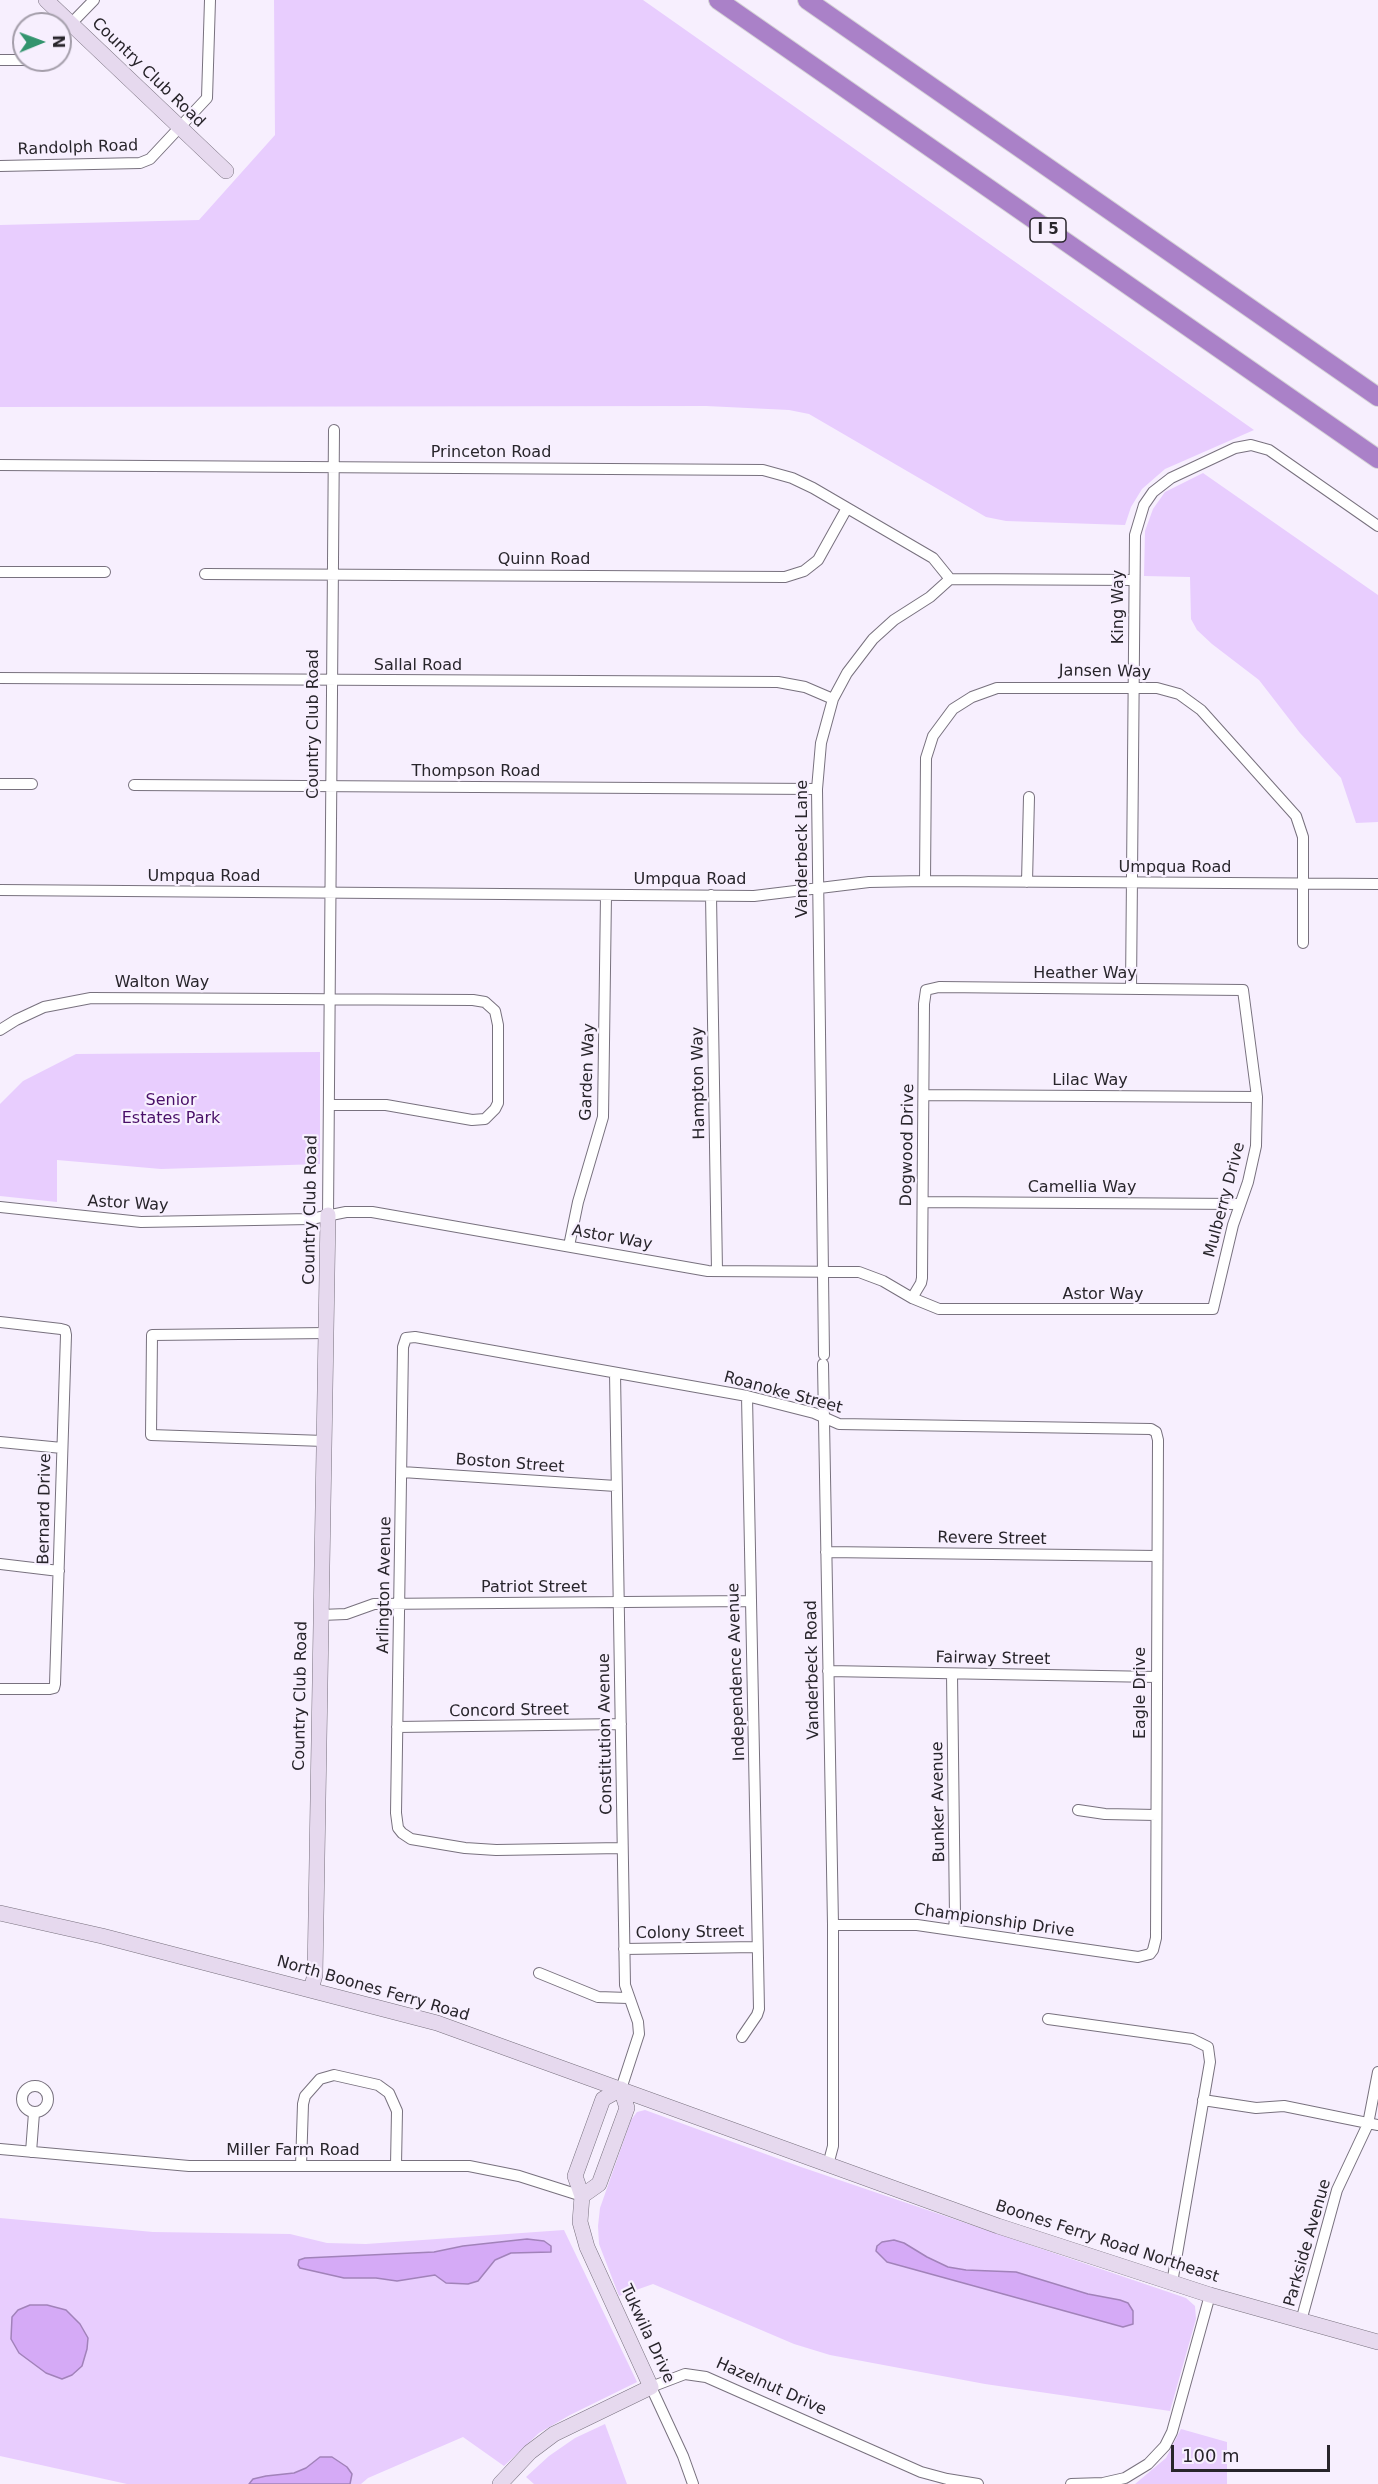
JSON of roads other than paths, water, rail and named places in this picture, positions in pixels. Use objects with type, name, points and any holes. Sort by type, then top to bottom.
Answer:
[{"type":"highway","name":"I 5","points":[[718,0],[1378,459]]},
{"type":"highway","points":[[807,0],[1378,397]]},
{"type":"street","name":"Country Club Road","points":[[46,0],[58,12]]},
{"type":"street","points":[[72,23],[94,0]]},
{"type":"street","name":"Randolph Road","points":[[0,166],[140,163],[150,159],[207,98],[210,0]]},
{"type":"street","name":"Country Club Road","points":[[72,25],[226,171]]},
{"type":"street","name":"Country Club Road","points":[[311,1989],[315,1975],[327,1333],[334,430]]},
{"type":"street","name":"King Way","points":[[1131,989],[1134,580],[1136,525],[1144,505],[1153,492],[1171,478],[1244,445],[1260,446],[1378,526]]},
{"type":"street","name":"Princeton Road","points":[[0,465],[763,470],[792,478],[933,558],[950,579]]},
{"type":"street","name":"Quinn Road","points":[[205,574],[785,577],[804,571],[818,560],[847,508]]},
{"type":"street","points":[[0,572],[105,572]]},
{"type":"street","points":[[950,579],[1134,580]]},
{"type":"street","name":"Vanderbeck Lane","points":[[824,1359],[817,888],[817,789],[821,743],[833,699],[847,673],[873,639],[894,620],[930,597],[950,579]]},
{"type":"street","name":"Sallal Road","points":[[0,678],[778,682],[805,687],[833,699]]},
{"type":"street","name":"Jansen Way","points":[[925,881],[926,758],[933,736],[953,709],[972,696],[997,688],[1134,687],[1165,690],[1192,702],[1290,807],[1301,829],[1304,883],[1303,943]]},
{"type":"street","points":[[0,784],[32,784]]},
{"type":"street","name":"Thompson Road","points":[[134,785],[817,789]]},
{"type":"street","points":[[1027,882],[1029,797]]},
{"type":"street","name":"Umpqua Road","points":[[0,890],[772,895],[869,882],[1378,884]]},
{"type":"street","name":"Garden Way","points":[[569,1246],[578,1202],[603,1117],[606,895]]},
{"type":"street","name":"Hampton Way","points":[[711,895],[717,1271]]},
{"type":"street","name":"Heather Way","points":[[926,990],[939,987],[1243,990]]},
{"type":"street","name":"Dogwood Drive","points":[[912,1298],[922,1278],[924,996],[926,990]]},
{"type":"street","name":"Mulberry Drive","points":[[1214,1309],[1256,1146],[1257,1097],[1243,990]]},
{"type":"street","name":"Walton Way","points":[[0,1030],[44,1007],[91,998],[480,1000],[490,1005],[495,1011],[498,1025],[498,1103],[485,1119],[472,1120],[386,1105],[330,1105]]},
{"type":"street","name":"Lilac Way","points":[[924,1095],[1257,1097]]},
{"type":"street","name":"Camellia Way","points":[[923,1202],[1240,1204]]},
{"type":"street","name":"Astor Way","points":[[0,1208],[141,1222],[311,1219],[346,1212],[385,1214],[717,1271],[849,1271],[872,1276],[930,1306],[949,1309],[1214,1309]]},
{"type":"street","name":"Bernard Drive","points":[[0,1322],[65,1330],[54,1688],[0,1689]]},
{"type":"street","points":[[324,1442],[151,1435],[152,1335],[327,1333]]},
{"type":"street","name":"Roanoke Street","points":[[406,1338],[416,1337],[747,1396],[814,1413],[838,1424],[1151,1429],[1156,1432]]},
{"type":"street","name":"Arlington Avenue","points":[[406,1338],[403,1347],[396,1813],[402,1833],[411,1839],[424,1842],[480,1849],[622,1848]]},
{"type":"street","name":"Vanderbeck Road","points":[[824,1359],[833,1925],[833,2150],[828,2165]]},
{"type":"street","name":"Constitution Avenue","points":[[615,1373],[625,1985],[638,2022],[639,2034],[621,2089]]},
{"type":"street","name":"Independence Avenue","points":[[742,2037],[759,2009],[747,1396]]},
{"type":"street","name":"Eagle Drive","points":[[1150,1954],[1156,1938],[1158,1440],[1156,1432]]},
{"type":"street","points":[[0,1442],[62,1448]]},
{"type":"street","name":"Boston Street","points":[[402,1472],[616,1486]]},
{"type":"street","name":"Revere Street","points":[[826,1552],[1157,1556]]},
{"type":"street","points":[[0,1564],[59,1571]]},
{"type":"street","name":"Patriot Street","points":[[321,1615],[346,1614],[374,1604],[750,1601]]},
{"type":"street","name":"Fairway Street","points":[[828,1671],[1156,1677]]},
{"type":"street","name":"Bunker Avenue","points":[[952,1674],[954,1929]]},
{"type":"street","name":"Concord Street","points":[[397,1727],[621,1724]]},
{"type":"street","points":[[1078,1810],[1105,1814],[1156,1815]]},
{"type":"street","name":"North Boones Ferry Road","points":[[0,1913],[102,1936],[437,2023],[828,2165]]},
{"type":"street","name":"Championship Drive","points":[[833,1925],[893,1924],[954,1929],[1130,1956],[1150,1954]]},
{"type":"street","name":"Colony Street","points":[[624,1949],[757,1947]]},
{"type":"street","points":[[539,1972],[598,1997],[628,1998]]},
{"type":"street","points":[[1048,2019],[1192,2039],[1208,2047],[1210,2062],[1172,2283]]},
{"type":"street","name":"Parkside Avenue","points":[[1301,2321],[1337,2190],[1373,2125],[1378,2072]]},
{"type":"street","points":[[301,2166],[305,2096],[320,2079],[334,2075],[378,2085],[389,2093],[396,2103],[396,2165]]},
{"type":"street","points":[[582,2196],[599,2184],[627,2108],[621,2089]]},
{"type":"street","name":"Tukwila Drive","points":[[621,2089],[603,2099],[575,2176],[582,2196],[580,2222],[587,2247],[683,2456],[693,2484]]},
{"type":"street","points":[[1203,2100],[1256,2108],[1284,2106],[1373,2125]]},
{"type":"street","points":[[31,2152],[34,2113]]},
{"type":"street","name":"Miller Farm Road","points":[[0,2149],[189,2166],[469,2166],[492,2170],[582,2196]]},
{"type":"street","name":"Boones Ferry Road Northeast","points":[[828,2165],[998,2226],[1172,2283],[1378,2342]]},
{"type":"street","points":[[1071,2484],[1102,2483],[1125,2478],[1148,2464],[1165,2446],[1172,2432],[1210,2295]]},
{"type":"street","name":"Hazelnut Drive","points":[[500,2484],[530,2452],[554,2434],[680,2375],[706,2377],[921,2472],[978,2484]]},
{"type":"park label","name":"Senior Estates Park","points":[[171,1110]]}]
